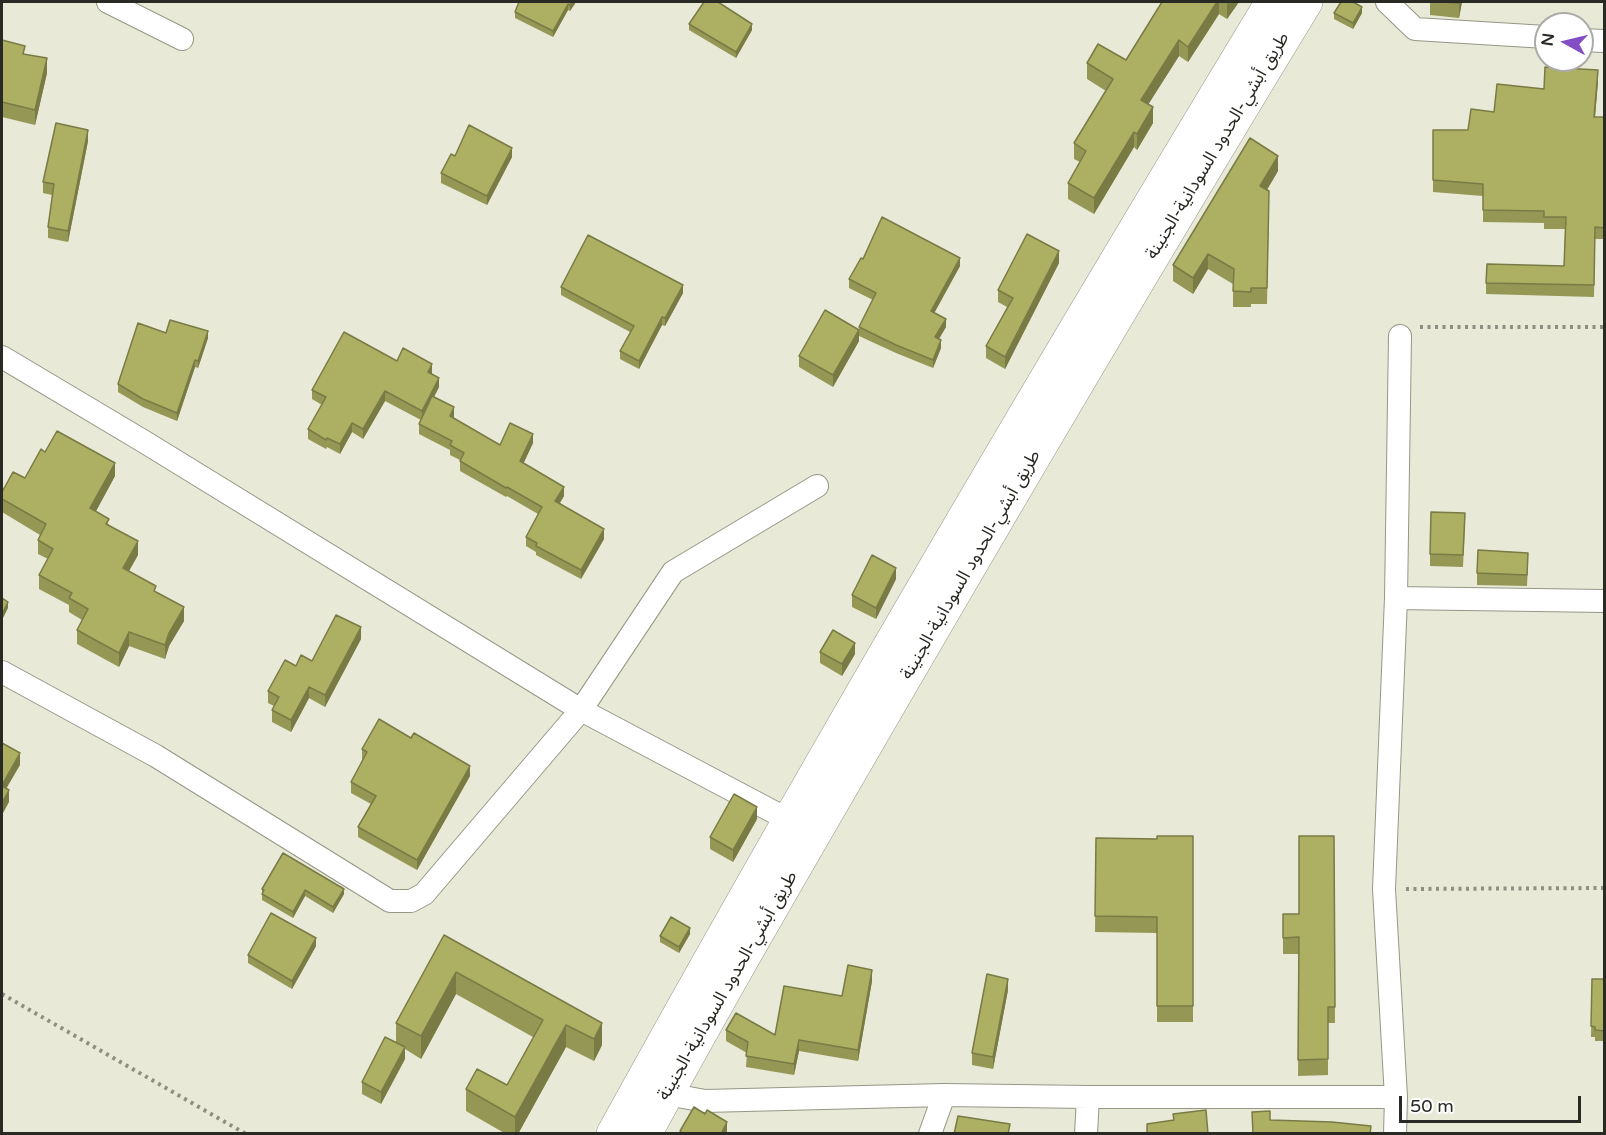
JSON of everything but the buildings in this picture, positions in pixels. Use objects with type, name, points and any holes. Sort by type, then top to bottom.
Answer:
[{"type":"highway","points":[[801,827],[974,498],[1272,2]]},
{"type":"highway","name":"طريق أبشي-الحدود السودانية-الجنينة","points":[[645,1134],[652,1091],[801,827],[1306,2]]},
{"type":"highway","points":[[613,1134],[652,1091]]},
{"type":"street","points":[[108,2],[182,39]]},
{"type":"street","points":[[1387,2],[1415,29],[1534,37]]},
{"type":"street","points":[[1395,1134],[1396,1097],[1384,889],[1409,331]]},
{"type":"street","points":[[2,357],[581,710],[801,827]]},
{"type":"street","points":[[2,672],[156,756],[390,901],[411,901],[424,894],[581,710],[673,572],[817,486]]},
{"type":"street","points":[[1396,598],[1605,602]]},
{"type":"street","points":[[652,1091],[705,1101],[944,1095],[1396,1097]]},
{"type":"street","points":[[930,1134],[944,1095]]},
{"type":"street","points":[[1086,1134],[1088,1097]]},
{"type":"path","points":[[1409,331],[1605,327]]},
{"type":"path","points":[[1384,889],[1605,888]]},
{"type":"path","points":[[2,994],[246,1134]]}]
